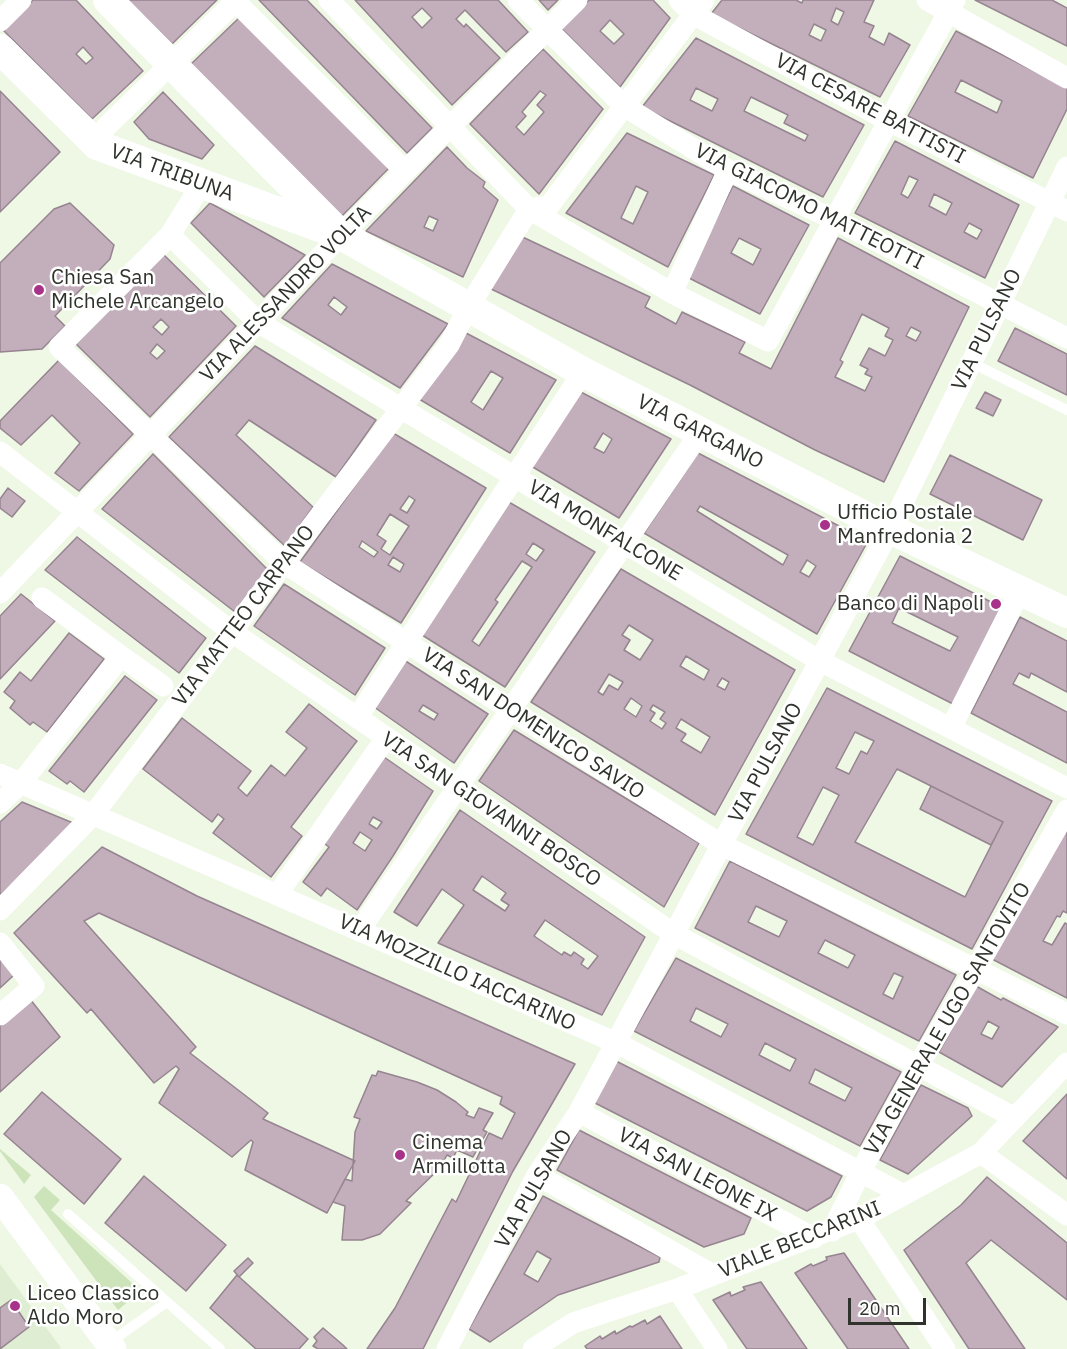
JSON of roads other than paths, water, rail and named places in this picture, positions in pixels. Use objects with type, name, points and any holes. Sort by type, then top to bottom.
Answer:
[{"type":"main road","points":[[108,0],[341,235]]},
{"type":"main road","name":"VIA TRIBUNA","points":[[0,50],[97,146],[341,235]]},
{"type":"main road","name":"VIA GARGANO","points":[[341,235],[582,372],[890,529],[1067,613]]},
{"type":"street","points":[[0,21],[21,0]]},
{"type":"street","points":[[329,0],[529,209],[672,293],[768,341],[952,6]]},
{"type":"street","name":"VIA GIACOMO MATTEOTTI","points":[[518,0],[624,106],[728,170],[835,220],[1067,338]]},
{"type":"street","name":"VIA ALESSANDRO VOLTA","points":[[0,593],[341,235],[577,0]]},
{"type":"street","points":[[927,0],[952,6],[1067,78]]},
{"type":"street","points":[[106,127],[235,1],[405,171]]},
{"type":"street","points":[[529,209],[549,206],[624,106],[692,5]]},
{"type":"street","name":"VIA CESARE BATTISTI","points":[[692,5],[889,121],[1058,207]]},
{"type":"street","name":"VIA PULSANO","points":[[447,1349],[537,1175],[579,1112],[617,1043],[890,529],[1000,304],[1058,207],[1067,167]]},
{"type":"street","points":[[672,293],[728,170]]},
{"type":"street","points":[[170,235],[201,184]]},
{"type":"street","name":"VIA MATTEO CARPANO","points":[[0,910],[93,815],[401,409],[449,345],[468,308],[529,209]]},
{"type":"street","name":"VIA MONFALCONE","points":[[170,235],[258,322],[820,661],[1067,788]]},
{"type":"street","name":"VIA SAN DOMENICO SAVIO","points":[[170,235],[59,347],[284,563],[722,845],[1067,1014]]},
{"type":"street","points":[[357,718],[582,372]]},
{"type":"street","points":[[359,931],[700,433]]},
{"type":"street","name":"VIA SAN GIOVANNI BOSCO","points":[[0,452],[232,632],[674,934],[1015,1118]]},
{"type":"street","points":[[951,728],[1020,591]]},
{"type":"street","points":[[42,598],[163,686]]},
{"type":"street","points":[[0,803],[21,783],[120,656]]},
{"type":"street","points":[[277,895],[386,738]]},
{"type":"street","name":"VIA MOZZILLO IACCARINO","points":[[0,774],[617,1043],[904,1195]]},
{"type":"street","name":"VIA GENERALE UGO SANTOVITO","points":[[823,1234],[861,1172],[918,1066],[1067,810]]},
{"type":"street","points":[[0,943],[34,986],[0,1015]]},
{"type":"street","name":"VIALE BECCARINI","points":[[533,1349],[573,1323],[677,1289],[823,1234],[859,1219],[904,1195],[981,1153],[1067,1063]]},
{"type":"street","name":"VIA SAN LEONE IX","points":[[579,1112],[823,1234]]},
{"type":"street","points":[[981,1153],[1067,1215]]},
{"type":"street","points":[[537,1175],[713,1275]]},
{"type":"street","points":[[0,1197],[111,1346]]},
{"type":"street","points":[[859,1219],[945,1349]]},
{"type":"street","points":[[677,1289],[717,1349]]},
{"type":"lane","points":[[972,363],[1067,410]]},
{"type":"lane","points":[[68,1214],[220,1349]]},
{"type":"lane","points":[[111,1346],[167,1302]]},
{"type":"place","name":"Chiesa San Michele Arcangelo","points":[[39,290]]},
{"type":"place","name":"Ufficio Postale Manfredonia 2","points":[[825,525]]},
{"type":"place","name":"Banco di Napoli","points":[[996,604]]},
{"type":"place","name":"Cinema Armillotta","points":[[400,1155]]},
{"type":"place","name":"Liceo Classico Aldo Moro","points":[[15,1306]]}]
